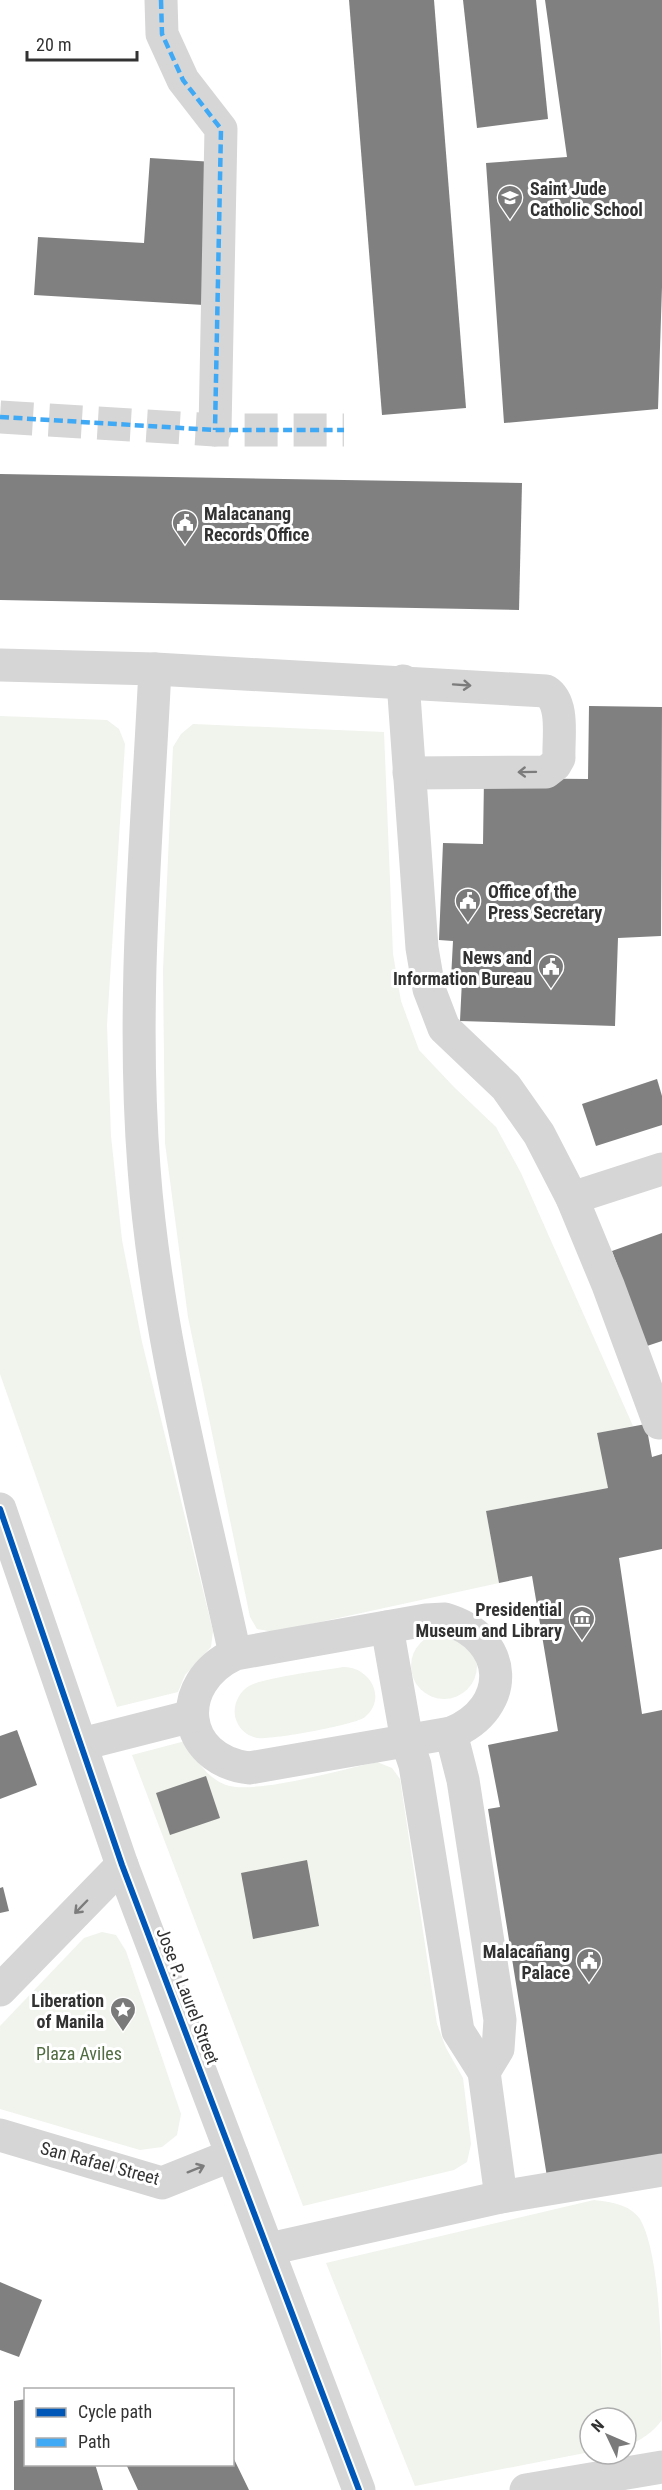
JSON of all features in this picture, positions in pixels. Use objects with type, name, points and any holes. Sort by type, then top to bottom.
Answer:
[{"type":"street","points":[[161,0],[162,34],[183,80],[221,129],[215,430]]},
{"type":"street","points":[[0,665],[155,669],[403,681],[546,691],[554,696],[557,706],[559,758],[555,765],[546,772],[409,773]]},
{"type":"street","points":[[155,669],[137,1018],[144,1169],[163,1323],[235,1654]]},
{"type":"street","points":[[403,681],[422,948],[429,989],[444,1028],[506,1088],[539,1134],[572,1198],[608,1285],[659,1423]]},
{"type":"street","points":[[572,1198],[662,1169]]},
{"type":"street","name":"Jose P. Laurel Street","points":[[0,1509],[122,1865],[359,2490]]},
{"type":"street","points":[[445,1619],[465,1624],[480,1636],[491,1653],[496,1672],[495,1688],[489,1704],[479,1717],[451,1733],[249,1768],[232,1765],[216,1757],[204,1745],[192,1716],[195,1693],[204,1676],[218,1662],[235,1654],[387,1627],[445,1619]]},
{"type":"street","points":[[387,1627],[407,1741],[416,1765],[458,2031],[484,2072],[501,2197]]},
{"type":"street","points":[[82,1744],[192,1716]]},
{"type":"street","points":[[451,1733],[463,1780],[500,2020],[498,2049],[484,2072]]},
{"type":"street","points":[[0,1990],[122,1865]]},
{"type":"street","name":"San Rafael Street","points":[[0,2135],[162,2183],[232,2155]]},
{"type":"street","points":[[269,2249],[501,2197],[661,2175]]},
{"type":"street","points":[[526,2490],[662,2467]]},
{"type":"green space","points":[[0,716],[107,720],[119,729],[125,744],[107,1025],[111,1136],[122,1240],[142,1342],[213,1631],[211,1647],[185,1675],[178,1692],[117,1707],[0,1374]]},
{"type":"green space","points":[[193,724],[384,732],[393,954],[401,1001],[419,1050],[496,1127],[521,1173],[633,1426],[598,1433],[608,1488],[486,1511],[499,1583],[274,1632],[257,1629],[250,1617],[188,1317],[165,1143],[163,970],[173,747],[181,734]]},
{"type":"green space","points":[[444,1633],[456,1636],[467,1643],[474,1654],[477,1666],[474,1678],[467,1689],[456,1696],[444,1699],[432,1696],[421,1689],[414,1678],[411,1666],[414,1654],[421,1643],[432,1636]]},
{"type":"green space","points":[[343,1667],[361,1672],[372,1684],[375,1701],[365,1717],[330,1728],[266,1738],[251,1736],[238,1725],[235,1717],[236,1702],[249,1686],[280,1677]]},
{"type":"green space","points":[[189,1740],[202,1767],[213,1778],[226,1785],[257,1787],[278,1784],[377,1762],[392,1768],[400,1779],[437,2024],[446,2048],[463,2078],[471,2144],[467,2162],[454,2170],[303,2206],[132,1755]]},
{"type":"green space","name":"Plaza Aviles","points":[[102,1932],[116,1935],[126,1951],[181,2114],[177,2135],[162,2147],[140,2150],[0,2109],[0,2026],[84,1938]]},
{"type":"green space","points":[[594,2200],[625,2207],[640,2219],[653,2260],[659,2315],[662,2420],[646,2436],[638,2440],[638,2406],[578,2406],[578,2454],[415,2486],[326,2263]]},
{"type":"building","points":[[349,0],[434,0],[466,408],[382,415]]},
{"type":"building","points":[[463,0],[536,0],[548,119],[477,128]]},
{"type":"building","points":[[545,0],[662,0],[662,287],[658,409],[504,423],[486,163],[567,157]]},
{"type":"building","points":[[150,158],[214,162],[204,305],[34,295],[38,237],[144,243]]},
{"type":"building","points":[[0,474],[522,483],[519,610],[0,600]]},
{"type":"building","points":[[589,706],[662,707],[661,936],[618,938],[615,1026],[460,1021],[462,980],[451,979],[453,941],[439,940],[443,843],[483,844],[484,778],[588,779]]},
{"type":"building","points":[[657,1079],[662,1096],[662,1125],[596,1146],[582,1104]]},
{"type":"building","points":[[662,1233],[662,1341],[647,1346],[612,1251]]},
{"type":"building","points":[[646,1424],[652,1457],[662,1454],[662,1549],[619,1558],[642,1714],[662,1710],[662,2158],[547,2177],[488,1809],[500,1807],[488,1745],[558,1731],[532,1576],[499,1583],[486,1511],[608,1488],[597,1433]]},
{"type":"building","points":[[17,1730],[37,1785],[0,1799],[0,1736]]},
{"type":"building","points":[[206,1776],[220,1818],[170,1835],[156,1793]]},
{"type":"building","points":[[307,1860],[319,1926],[253,1939],[241,1873]]},
{"type":"building","points":[[3,1887],[9,1911],[0,1913],[0,1888]]},
{"type":"building","points":[[0,2282],[42,2300],[19,2357],[0,2350]]},
{"type":"building","points":[[24,2399],[24,2466],[96,2466],[103,2490],[14,2490],[14,2401]]},
{"type":"building","points":[[234,2459],[249,2490],[138,2490],[127,2466],[234,2466]]},
{"type":"tunnel","points":[[0,417],[215,430],[344,430]]},
{"type":"marked path","points":[[161,0],[162,34],[183,80],[221,129],[215,430]]},
{"type":"marked path","points":[[0,417],[215,430],[344,430]]},
{"type":"cycle path","points":[[0,1509],[122,1865],[359,2490]]},
{"type":"place","name":"Saint Jude Catholic School","points":[[510,221]]},
{"type":"place","name":"Malacanang Records Office","points":[[185,546]]},
{"type":"place","name":"Office of the Press Secretary","points":[[468,924]]},
{"type":"place","name":"News and Information Bureau","points":[[551,990]]},
{"type":"place","name":"Presidential Museum and Library","points":[[582,1642]]},
{"type":"place","name":"Malacañang Palace","points":[[589,1984]]},
{"type":"place","name":"Liberation of Manila","points":[[123,2033]]}]
